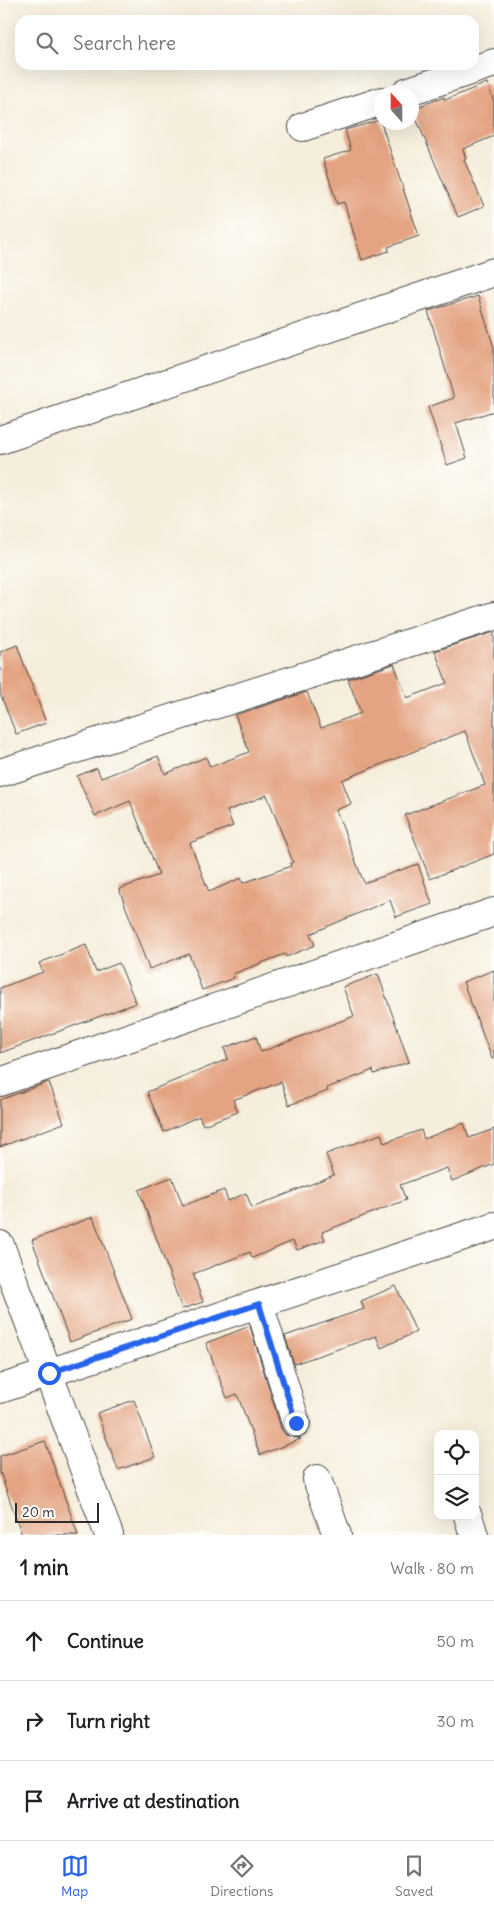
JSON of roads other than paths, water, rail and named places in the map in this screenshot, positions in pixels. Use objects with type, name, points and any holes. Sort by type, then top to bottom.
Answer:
[{"type":"street","points":[[479,68],[494,63]]},
{"type":"street","points":[[419,88],[473,70]]},
{"type":"street","points":[[303,127],[374,104]]},
{"type":"street","points":[[0,440],[494,272]]},
{"type":"street","points":[[0,773],[494,616]]},
{"type":"street","points":[[0,1082],[494,912]]},
{"type":"street","points":[[0,1389],[494,1226]]},
{"type":"street","points":[[0,1245],[109,1535]]},
{"type":"street","points":[[259,1304],[296,1423]]},
{"type":"street","points":[[317,1479],[337,1535]]},
{"type":"street","points":[[469,1520],[474,1535]]}]
